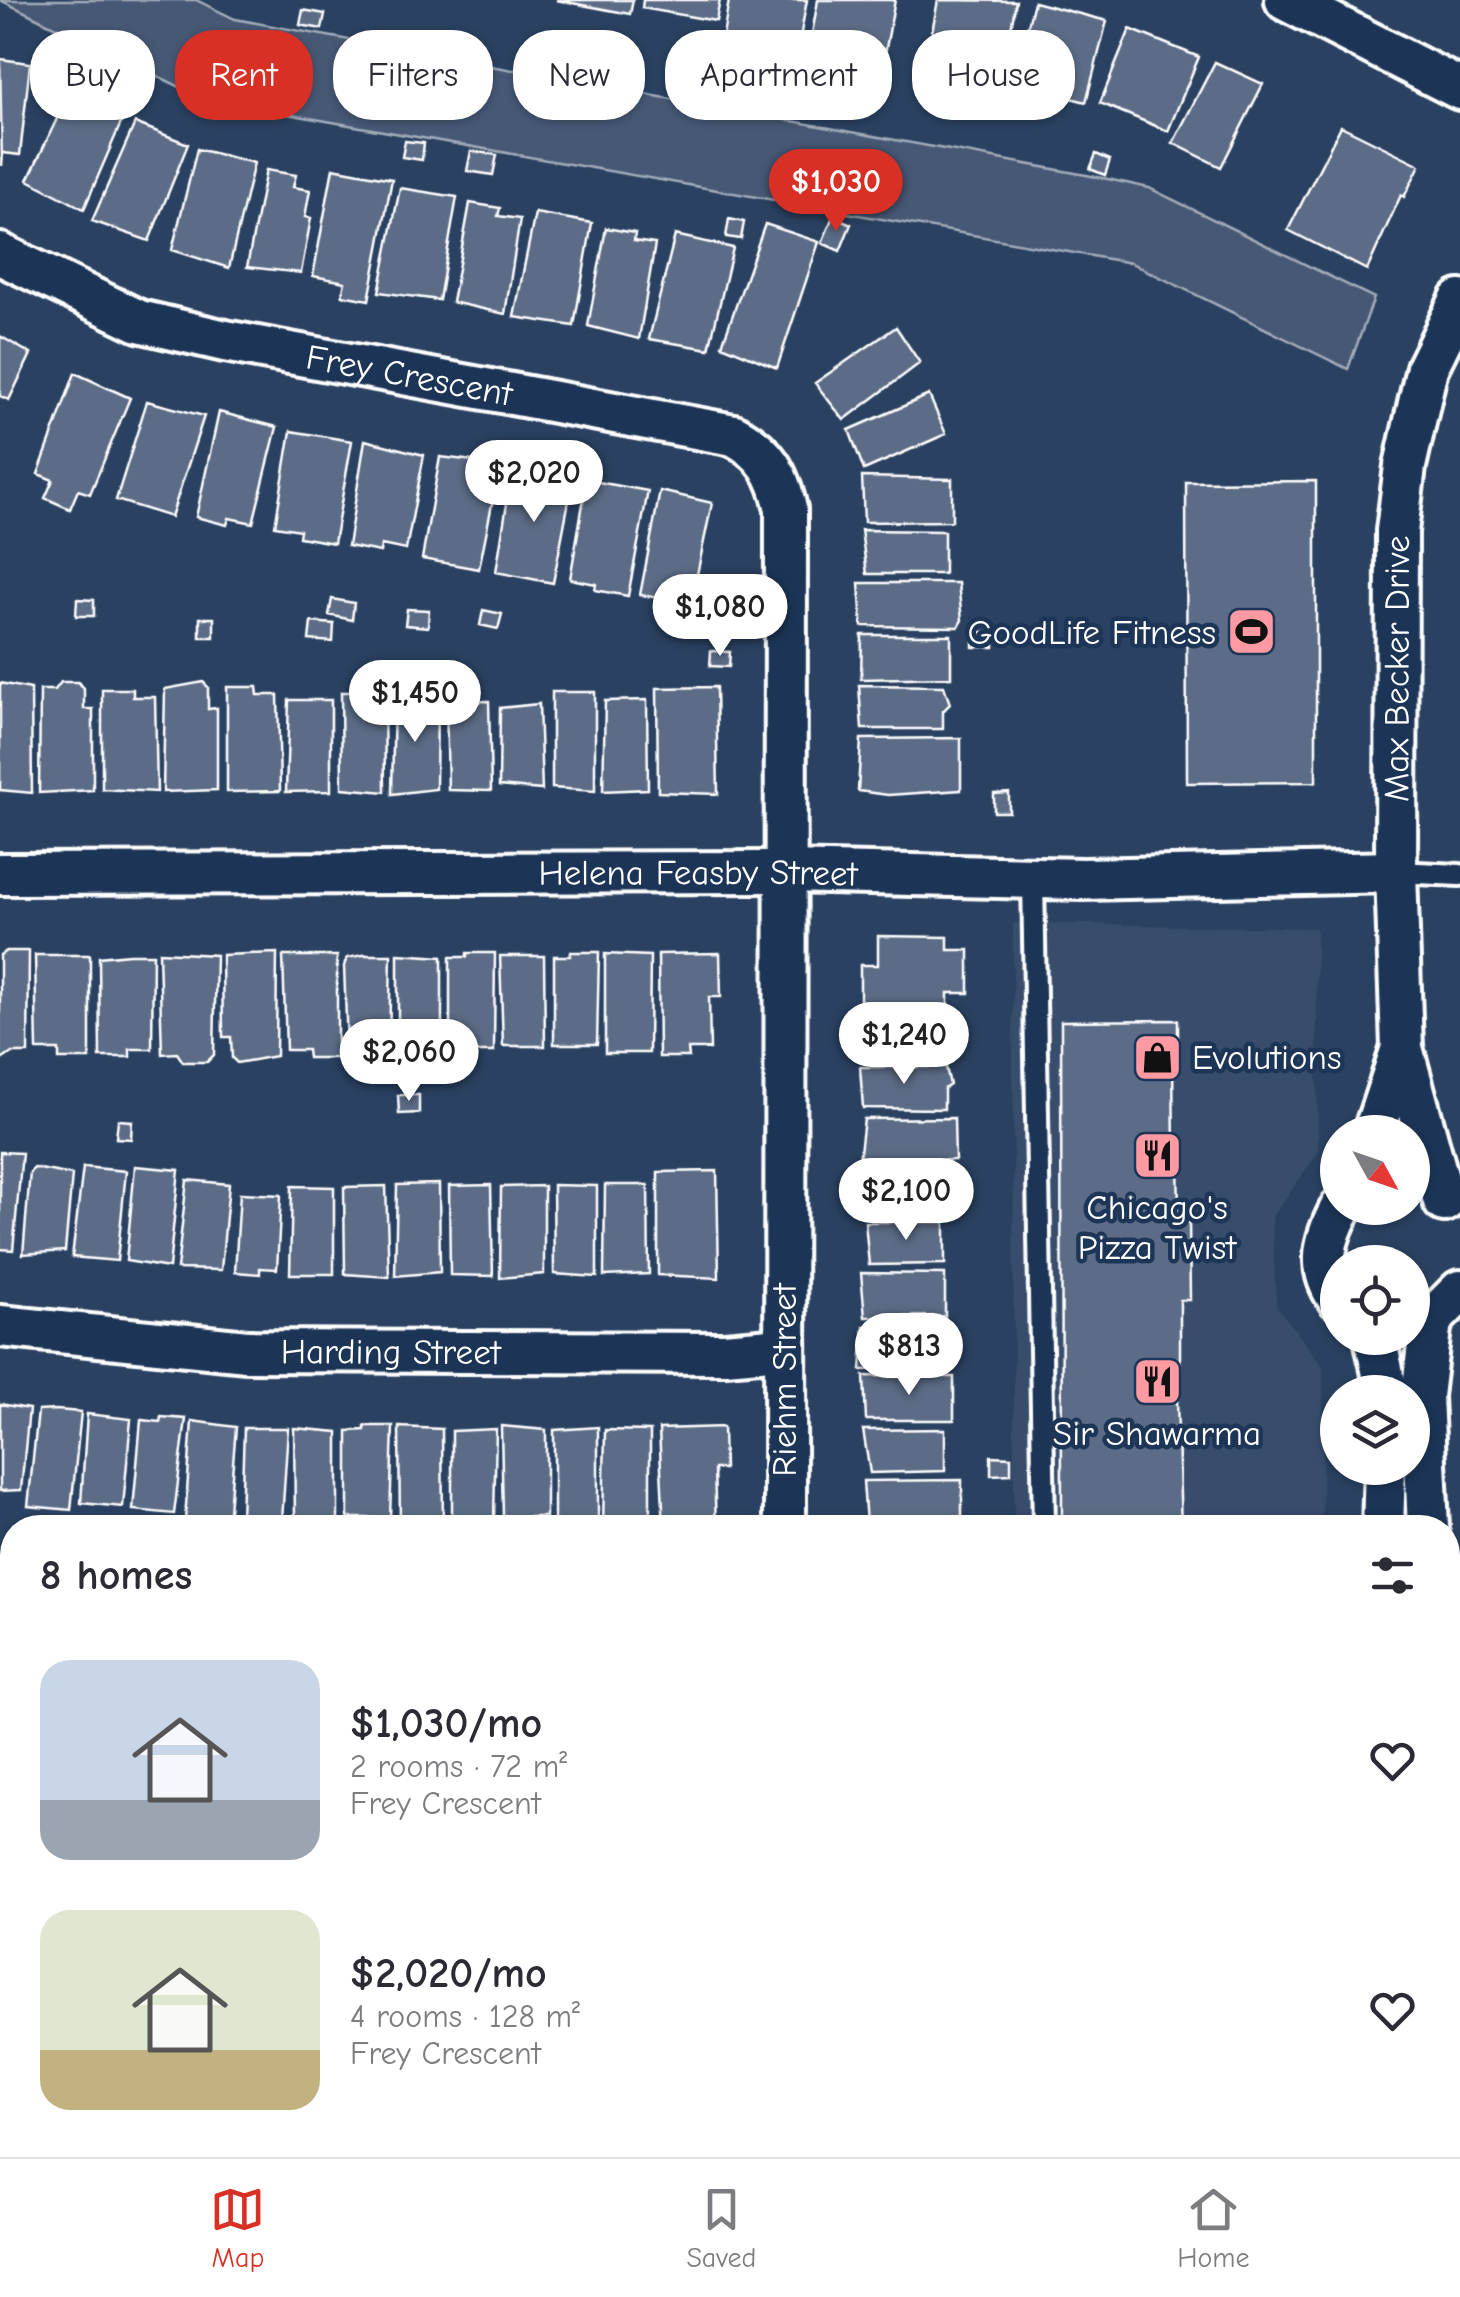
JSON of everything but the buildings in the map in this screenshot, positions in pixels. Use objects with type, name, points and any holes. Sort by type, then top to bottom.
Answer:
[{"type":"street","points":[[1286,0],[1460,90]]},
{"type":"street","name":"Frey Crescent","points":[[0,254],[139,322],[734,435],[757,448],[779,474],[786,509],[786,872]]},
{"type":"street","name":"Max Becker Drive","points":[[1446,1208],[1402,1048],[1396,872],[1397,531],[1404,466],[1427,368],[1460,301]]},
{"type":"street","name":"Helena Feasby Street","points":[[0,874],[786,872],[1034,878],[1396,872]]},
{"type":"street","name":"Riehm Street","points":[[785,1515],[786,872]]},
{"type":"street","name":"Max Becker Drive","points":[[1380,1115],[1402,1048]]},
{"type":"street","points":[[1427,1515],[1422,1396],[1444,1305]]},
{"type":"street","name":"Harding Street","points":[[0,1326],[247,1350],[346,1354],[725,1352],[783,1348]]},
{"type":"street","points":[[1384,1515],[1385,1485]]},
{"type":"lane","points":[[1396,872],[1460,875]]},
{"type":"lane","points":[[1034,878],[1044,1515]]},
{"type":"shaded area","points":[[0,0],[196,0],[235,19],[295,30],[175,30],[175,85],[155,75],[155,30],[62,30]]},
{"type":"shaded area","points":[[313,33],[333,37],[333,120],[493,120],[493,66],[513,70],[513,120],[645,120],[645,94],[665,98],[665,120],[786,120],[1149,188],[1374,298],[1348,369],[1131,263],[313,119]]},
{"type":"shaded area","points":[[1013,923],[1316,928],[1318,1153],[1272,1217],[1276,1305],[1323,1367],[1322,1515],[1014,1515]]},
{"type":"place","name":"GoodLife Fitness","points":[[1251,632]]},
{"type":"place","name":"Evolutions","points":[[1157,1057]]},
{"type":"place","name":"Chicago's Pizza Twist","points":[[1157,1155]]},
{"type":"place","name":"Sir Shawarma","points":[[1157,1381]]}]
